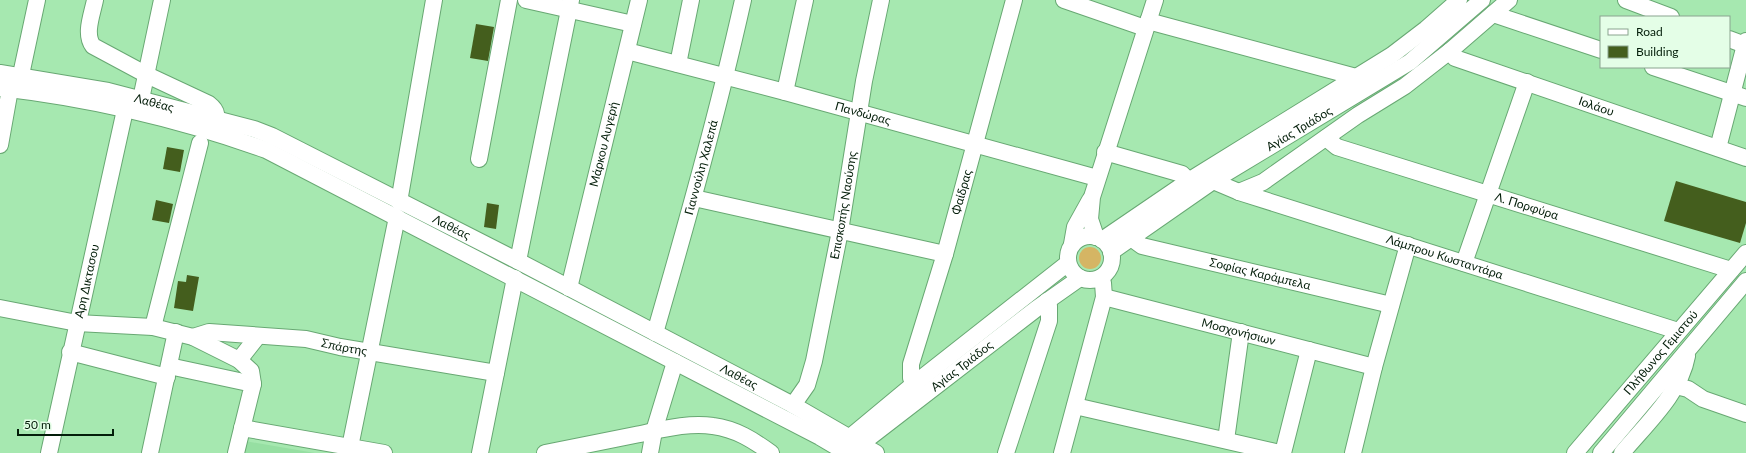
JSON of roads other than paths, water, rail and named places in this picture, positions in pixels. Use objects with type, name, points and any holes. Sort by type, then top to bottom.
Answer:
[{"type":"street","points":[[0,145],[12,85],[37,0]]},
{"type":"street","points":[[95,0],[88,40],[93,46],[146,75],[209,104],[215,108],[217,113],[214,126]]},
{"type":"street","points":[[141,99],[162,0]]},
{"type":"street","points":[[350,447],[398,209],[434,0]]},
{"type":"street","points":[[480,159],[509,0]]},
{"type":"street","points":[[526,0],[570,5],[633,24]]},
{"type":"street","name":"Μάρκου Αυγερή","points":[[569,288],[639,0]]},
{"type":"street","points":[[678,64],[690,0]]},
{"type":"street","name":"Γιαννούλη Χαλεπά","points":[[655,333],[694,198],[726,77],[743,0]]},
{"type":"street","points":[[785,92],[805,0]]},
{"type":"street","name":"Επισκοπής Ναούσης","points":[[793,405],[807,385],[814,361],[840,231],[859,113],[881,0]]},
{"type":"street","name":"Φαίδρας","points":[[914,384],[911,378],[911,364],[945,254],[1014,0]]},
{"type":"street","points":[[1064,0],[1361,83]]},
{"type":"street","points":[[1092,197],[1075,227],[1072,244],[1068,253],[1068,263],[1074,274],[1080,278],[1090,280],[1100,278],[1110,267],[1103,243],[1090,219],[1092,197],[1146,24],[1155,0]]},
{"type":"street","name":"Αγίας Τριάδος","points":[[1072,244],[1083,237],[1103,243],[1131,238],[1194,186],[1213,181],[1361,83],[1426,30],[1459,0]]},
{"type":"street","name":"Αγίας Τριάδος","points":[[1103,243],[1361,83],[1410,62],[1482,0]]},
{"type":"street","name":"Αγίας Τριάδος","points":[[1239,192],[1263,182],[1405,86],[1450,51],[1509,0]]},
{"type":"street","points":[[1626,0],[1668,16]]},
{"type":"street","points":[[518,261],[570,5]]},
{"type":"street","points":[[1493,14],[1600,50]]},
{"type":"street","points":[[1718,148],[1739,96],[1745,43],[1730,39]]},
{"type":"street","name":"Πανδώρας","points":[[627,51],[785,92],[1097,178]]},
{"type":"street","name":"Ιολάου","points":[[1450,51],[1455,58],[1746,158]]},
{"type":"street","points":[[1656,68],[1739,96]]},
{"type":"street","name":"Λαθέας","points":[[0,72],[12,85],[125,110],[214,126]]},
{"type":"street","points":[[1464,263],[1527,82]]},
{"type":"street","name":"Λαθέας","points":[[12,85],[101,89],[141,99],[214,126],[254,146],[518,261],[793,405],[847,448]]},
{"type":"street","name":"Αρη Δικτασου","points":[[49,453],[70,352],[125,110]]},
{"type":"street","name":"Λ. Πορφύρα","points":[[1326,138],[1337,147],[1731,270]]},
{"type":"street","points":[[153,327],[200,144]]},
{"type":"street","points":[[1106,152],[1182,174],[1194,186]]},
{"type":"street","name":"Λάμπρου Κωσταντάρα","points":[[1213,181],[1239,192],[1678,331]]},
{"type":"street","points":[[694,198],[945,254]]},
{"type":"street","name":"Λαθέας","points":[[398,209],[515,278],[675,362],[847,448],[876,453]]},
{"type":"street","name":"Σοφίας Καράμπελα","points":[[1131,238],[1142,246],[1391,305]]},
{"type":"street","points":[[1353,453],[1374,367],[1408,245]]},
{"type":"street","name":"Πλήθωνος Γεμιστού","points":[[1575,453],[1746,253]]},
{"type":"street","name":"Αγίας Τριάδος","points":[[847,448],[914,384],[1068,263]]},
{"type":"street","points":[[480,453],[515,278]]},
{"type":"street","name":"Αγίας Τριάδος","points":[[847,448],[1080,278]]},
{"type":"street","points":[[1062,453],[1104,297],[1103,283],[1100,278]]},
{"type":"street","name":"Πλήθωνος Γεμιστού","points":[[1601,453],[1746,281]]},
{"type":"street","name":"Μοσχονήσιων","points":[[1104,297],[1374,367]]},
{"type":"street","points":[[1006,453],[1049,321],[1049,306],[1047,301]]},
{"type":"street","points":[[0,308],[77,323],[153,327],[176,332],[193,337],[239,360],[251,371],[253,384],[236,453]]},
{"type":"street","points":[[150,453],[176,332]]},
{"type":"street","name":"Σπάρτης","points":[[193,337],[209,332],[306,339],[496,373]]},
{"type":"street","points":[[1226,440],[1241,332]]},
{"type":"street","points":[[239,360],[258,336]]},
{"type":"street","points":[[1283,453],[1309,350]]},
{"type":"street","name":"Πλήθωνος Γεμιστού","points":[[1622,453],[1676,386],[1685,369],[1688,350]]},
{"type":"street","points":[[70,352],[168,372],[253,384]]},
{"type":"street","points":[[650,453],[654,431],[675,362]]},
{"type":"street","points":[[1676,386],[1688,389],[1703,399],[1746,414]]},
{"type":"street","points":[[1075,406],[1280,453]]},
{"type":"street","points":[[546,453],[654,431],[698,424],[736,431],[771,453]]},
{"type":"street","points":[[242,428],[384,453]]}]
